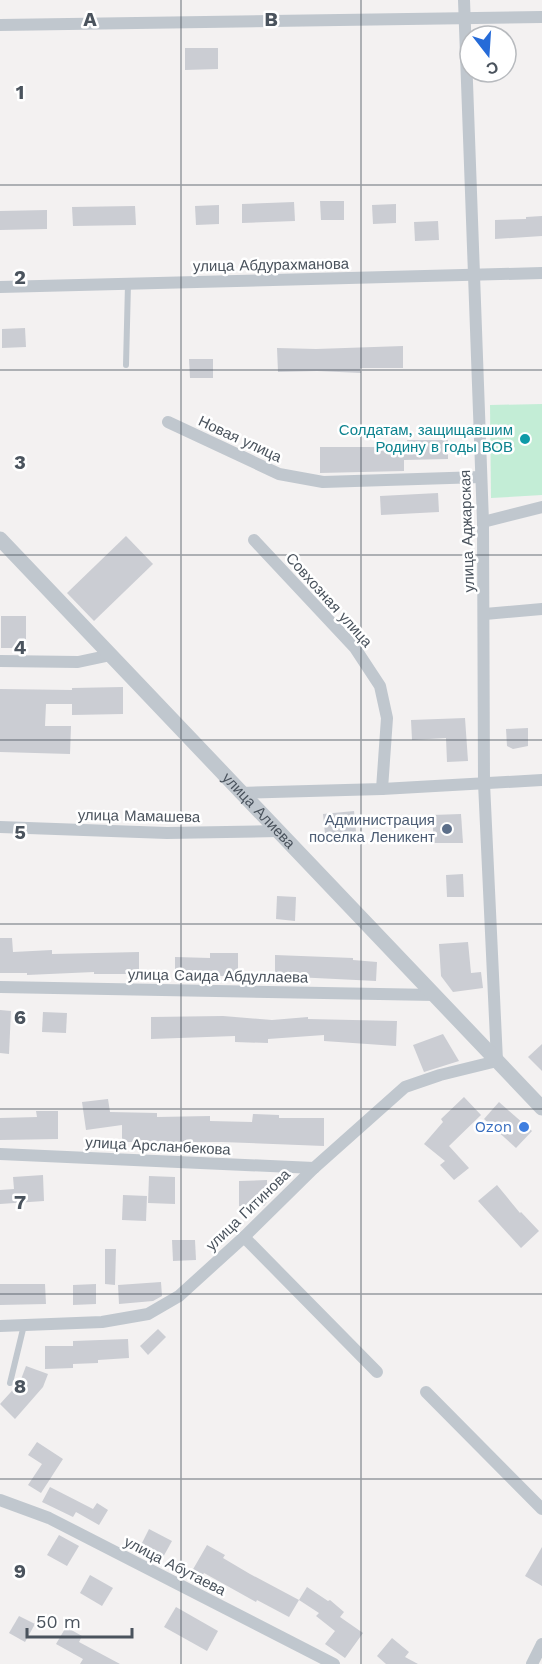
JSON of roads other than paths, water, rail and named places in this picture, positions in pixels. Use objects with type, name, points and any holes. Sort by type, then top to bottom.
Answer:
[{"type":"street","name":"улица Аджарская","points":[[464,0],[483,522],[484,783],[497,1062]]},
{"type":"street","points":[[0,25],[542,17]]},
{"type":"street","name":"улица Абдурахманова","points":[[0,287],[542,273]]},
{"type":"street","name":"Новая улица","points":[[168,422],[279,474],[323,482],[481,477]]},
{"type":"street","points":[[483,522],[542,507]]},
{"type":"street","name":"улица Алиева","points":[[0,539],[542,1108]]},
{"type":"street","name":"Совхозная улица","points":[[254,540],[355,648],[380,686],[387,718],[382,789]]},
{"type":"street","points":[[484,614],[542,609]]},
{"type":"street","points":[[0,661],[78,662],[111,655]]},
{"type":"street","points":[[240,793],[382,789],[542,780]]},
{"type":"street","name":"улица Мамашева","points":[[0,827],[166,832],[278,831]]},
{"type":"street","name":"улица Саида Абдуллаева","points":[[0,987],[435,995]]},
{"type":"street","name":"улица Гитинова","points":[[0,1326],[102,1322],[148,1314],[179,1296],[244,1237],[314,1167],[405,1088],[440,1075],[497,1062]]},
{"type":"street","name":"улица Арсланбекова","points":[[0,1154],[314,1167]]},
{"type":"street","points":[[244,1237],[376,1372]]},
{"type":"street","points":[[426,1392],[542,1509]]},
{"type":"street","name":"улица Абутаева","points":[[0,1500],[49,1518],[334,1664]]},
{"type":"street","points":[[532,1664],[542,1644]]},
{"type":"lane","points":[[126,366],[128,283]]},
{"type":"lane","points":[[10,1383],[24,1325]]},
{"type":"place","name":"Солдатам, защищавшим Родину в годы ВОВ","points":[[525,439]]},
{"type":"place","name":"Администрация поселка Леникент","points":[[447,829]]},
{"type":"place","name":"Ozon","points":[[524,1127]]}]
